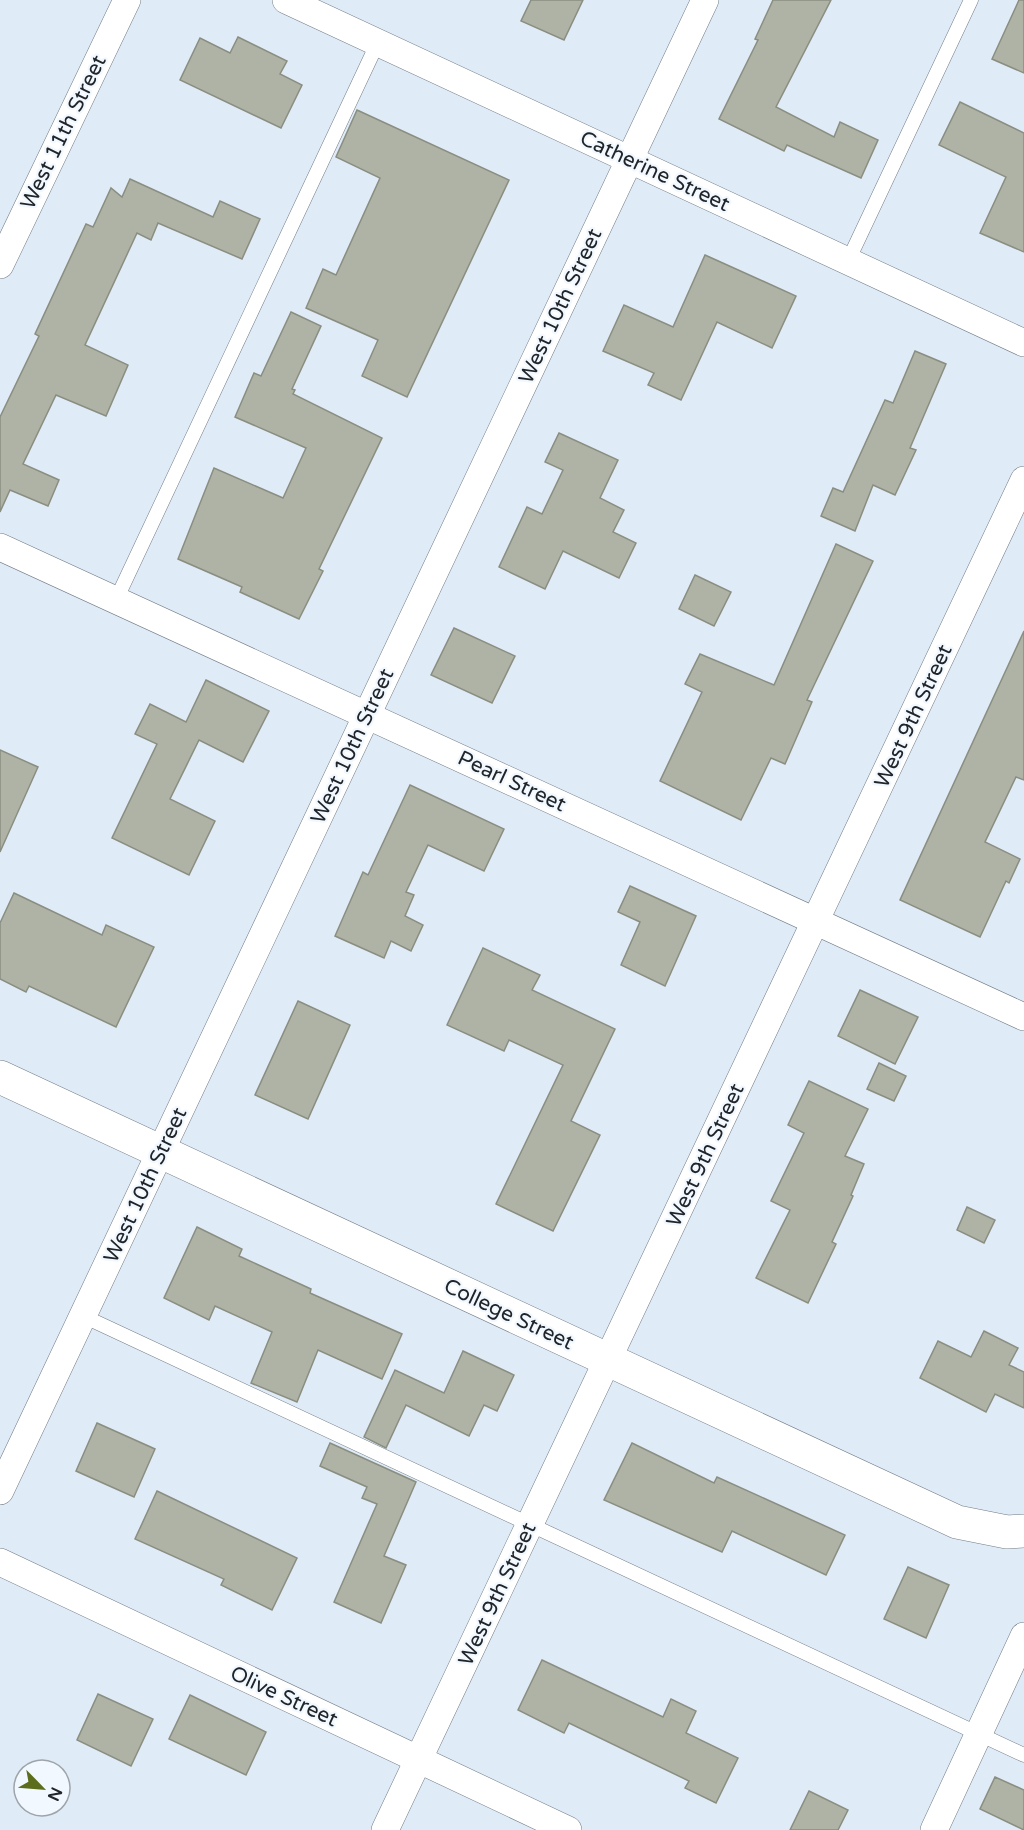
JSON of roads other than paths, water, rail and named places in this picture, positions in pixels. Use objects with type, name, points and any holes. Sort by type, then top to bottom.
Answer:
[{"type":"street","name":"West 11th Street","points":[[0,265],[127,0]]},
{"type":"street","name":"Catherine Street","points":[[286,0],[1024,343]]},
{"type":"street","name":"West 10th Street","points":[[0,1491],[705,0]]},
{"type":"street","name":"West 9th Street","points":[[385,1830],[1024,480]]},
{"type":"street","name":"Pearl Street","points":[[0,547],[1024,1017]]},
{"type":"street","name":"College Street","points":[[0,1077],[957,1522],[1007,1532],[1024,1531]]},
{"type":"street","name":"Olive Street","points":[[0,1562],[568,1830]]},
{"type":"street","points":[[934,1830],[1024,1636]]},
{"type":"lane","points":[[848,261],[971,0]]},
{"type":"lane","points":[[116,600],[378,42]]},
{"type":"lane","points":[[83,1316],[1024,1755]]}]
